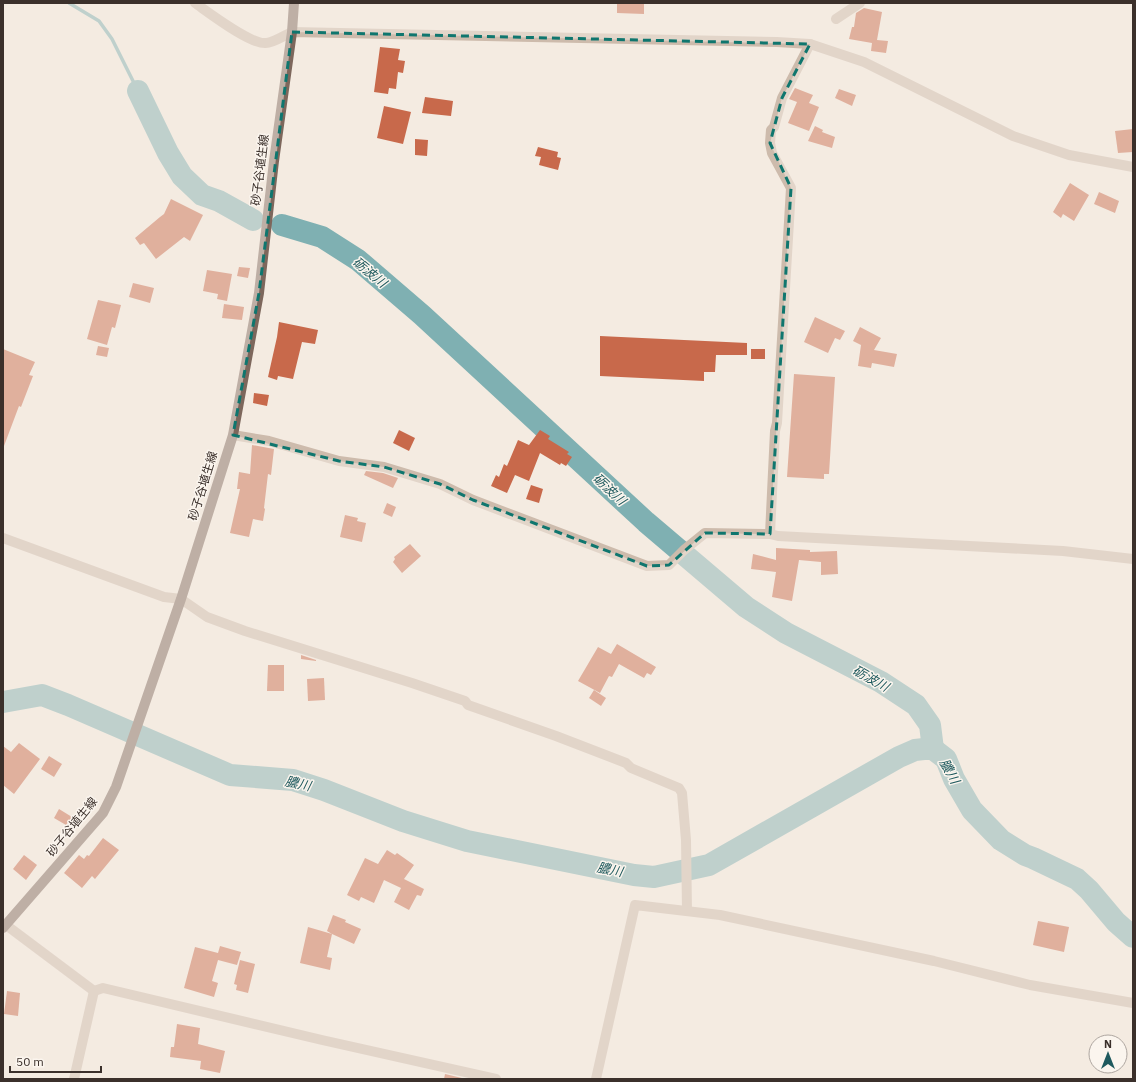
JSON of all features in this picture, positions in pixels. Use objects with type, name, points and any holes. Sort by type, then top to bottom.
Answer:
[{"type":"main road","name":"砂子谷埴生線","points":[[5,926],[103,813],[116,787],[181,599],[233,435],[259,293],[274,161],[292,32],[294,3]]},
{"type":"street","points":[[195,3],[231,29],[258,42],[266,43],[292,32],[810,44],[864,62],[1013,136],[1069,155],[1133,167]]},
{"type":"street","points":[[836,20],[860,3]]},
{"type":"street","points":[[770,534],[775,431],[777,423],[791,188],[772,153],[770,143],[771,130],[774,127],[782,98],[810,44]]},
{"type":"street","points":[[233,435],[269,442],[339,461],[384,467],[440,484],[473,500],[647,566],[669,565],[684,550],[705,533],[770,534],[1063,551],[1133,559]]},
{"type":"street","points":[[3,538],[164,597],[181,599],[207,617],[245,631],[412,683],[465,702],[468,705],[556,736],[626,763],[631,768],[649,774],[679,788],[682,793],[686,840],[687,908]]},
{"type":"street","points":[[596,1079],[635,905],[687,908],[934,961],[1030,985],[1133,1003]]},
{"type":"street","points":[[5,926],[94,991]]},
{"type":"street","points":[[94,991],[103,988],[322,1040],[496,1079]]},
{"type":"street","points":[[74,1079],[94,991]]},
{"type":"highlighted area","points":[[292,32],[810,44],[782,98],[770,143],[791,188],[770,534],[705,533],[669,565],[647,566],[473,500],[440,484],[384,467],[339,461],[233,435],[259,293]]},
{"type":"building","points":[[617,3],[644,3],[644,14],[617,13]]},
{"type":"building","points":[[864,8],[882,12],[877,40],[888,41],[886,53],[871,51],[872,43],[849,39],[852,27],[854,27],[856,13]]},
{"type":"building","points":[[380,47],[400,49],[398,60],[405,61],[403,73],[398,72],[396,89],[389,88],[388,94],[374,92]]},
{"type":"building","points":[[795,88],[813,95],[809,103],[819,107],[809,131],[788,123],[797,102],[789,99]]},
{"type":"building","points":[[839,89],[856,95],[852,106],[835,98]]},
{"type":"building","points":[[425,97],[453,101],[451,116],[422,113]]},
{"type":"building","points":[[384,106],[411,112],[403,144],[377,138]]},
{"type":"building","points":[[815,126],[823,130],[822,132],[835,137],[832,148],[808,141]]},
{"type":"building","points":[[1133,129],[1133,152],[1118,153],[1115,131]]},
{"type":"building","points":[[415,139],[428,140],[427,156],[415,155]]},
{"type":"building","points":[[538,147],[558,152],[557,157],[561,158],[558,170],[539,165],[541,157],[535,156]]},
{"type":"building","points":[[1070,183],[1089,195],[1074,221],[1063,214],[1061,218],[1053,212]]},
{"type":"building","points":[[1099,192],[1119,201],[1115,213],[1094,204]]},
{"type":"building","points":[[171,199],[203,215],[190,241],[184,237],[156,259],[144,243],[140,245],[135,238],[164,214]]},
{"type":"building","points":[[239,267],[250,268],[248,278],[237,276]]},
{"type":"building","points":[[207,270],[232,274],[227,301],[217,299],[218,294],[203,291]]},
{"type":"building","points":[[133,283],[154,288],[150,303],[129,297]]},
{"type":"building","points":[[98,300],[121,305],[115,328],[112,327],[107,345],[87,339]]},
{"type":"building","points":[[224,304],[244,307],[242,320],[222,318]]},
{"type":"building","points":[[815,317],[845,331],[840,340],[835,338],[828,353],[804,342]]},
{"type":"building","points":[[279,322],[318,330],[315,344],[302,342],[293,379],[278,376],[277,380],[268,377]]},
{"type":"building","points":[[860,327],[881,338],[874,350],[897,354],[894,367],[872,363],[871,368],[858,366],[861,345],[853,341]]},
{"type":"building","points":[[600,336],[747,343],[747,355],[716,355],[715,372],[704,372],[704,381],[600,376]]},
{"type":"building","points":[[98,346],[109,348],[107,357],[96,355]]},
{"type":"building","points":[[3,349],[35,362],[29,375],[33,376],[21,407],[19,406],[4,446]]},
{"type":"building","points":[[751,349],[765,349],[765,359],[751,359]]},
{"type":"building","points":[[794,374],[835,377],[829,474],[824,474],[824,479],[787,477]]},
{"type":"building","points":[[254,393],[269,395],[267,406],[253,403]]},
{"type":"building","points":[[399,430],[415,438],[409,451],[393,443]]},
{"type":"building","points":[[540,430],[550,436],[548,439],[569,452],[567,454],[572,457],[566,466],[561,463],[560,465],[540,453],[529,481],[515,475],[507,493],[491,486],[496,475],[499,477],[504,464],[507,466],[518,440],[529,445]]},
{"type":"building","points":[[252,445],[274,449],[271,475],[268,474],[263,521],[253,519],[249,537],[230,533],[240,489],[237,489],[239,472],[250,474]]},
{"type":"building","points":[[366,471],[383,473],[398,478],[393,488],[364,475]]},
{"type":"building","points":[[531,485],[543,489],[539,503],[526,499]]},
{"type":"building","points":[[387,503],[396,507],[392,517],[383,513]]},
{"type":"building","points":[[345,515],[358,518],[357,521],[366,523],[362,542],[340,537]]},
{"type":"building","points":[[410,544],[421,556],[402,573],[393,562],[395,559],[394,557]]},
{"type":"building","points":[[776,548],[810,550],[810,552],[837,551],[838,574],[821,575],[821,562],[799,560],[792,601],[772,597],[776,572],[751,569],[753,554],[776,560]]},
{"type":"building","points":[[617,644],[656,667],[651,675],[647,673],[644,678],[619,664],[612,677],[609,676],[600,693],[578,681],[598,647],[611,654]]},
{"type":"building","points":[[301,655],[316,660],[316,661],[301,659]]},
{"type":"building","points":[[268,665],[284,665],[284,691],[267,691]]},
{"type":"building","points":[[324,678],[325,700],[308,701],[307,679]]},
{"type":"building","points":[[594,690],[606,698],[601,706],[589,698]]},
{"type":"building","points":[[19,743],[40,759],[14,794],[3,785],[3,746],[11,752]]},
{"type":"building","points":[[49,756],[62,764],[54,777],[41,769]]},
{"type":"building","points":[[59,809],[72,817],[66,825],[54,818]]},
{"type":"building","points":[[103,838],[119,850],[95,879],[92,876],[82,888],[64,873],[79,855],[84,859],[87,855],[89,856]]},
{"type":"building","points":[[387,850],[395,855],[397,853],[414,865],[404,879],[424,889],[421,896],[417,895],[409,910],[394,902],[401,888],[384,880],[374,903],[361,897],[359,901],[347,895],[365,858],[378,864]]},
{"type":"building","points":[[24,855],[37,865],[26,880],[13,869]]},
{"type":"building","points":[[333,915],[346,920],[345,922],[361,929],[354,944],[327,931]]},
{"type":"building","points":[[1038,921],[1069,927],[1064,952],[1033,945]]},
{"type":"building","points":[[308,927],[332,934],[327,957],[332,958],[330,970],[300,963]]},
{"type":"building","points":[[220,946],[241,952],[237,965],[218,960],[212,981],[218,983],[214,997],[184,988],[195,947],[218,953]]},
{"type":"building","points":[[240,960],[255,964],[248,993],[236,990],[237,985],[234,984]]},
{"type":"building","points":[[7,991],[20,993],[18,1016],[4,1014]]},
{"type":"building","points":[[177,1024],[200,1028],[198,1044],[225,1051],[220,1073],[200,1069],[201,1061],[170,1057],[171,1047],[174,1047]]},
{"type":"building","points":[[445,1074],[466,1079],[444,1079]]},
{"type":"waterway","points":[[69,3],[99,21],[112,39],[138,91]]},
{"type":"waterway","name":"砺波川","points":[[138,91],[168,153],[182,176],[202,195],[219,201],[253,220]]},
{"type":"waterway","name":"砺波川","points":[[282,225],[322,237],[358,260],[422,315],[646,522],[746,607],[786,633],[881,682],[916,705],[930,725],[933,749]]},
{"type":"waterway","name":"膿川","points":[[3,702],[42,695],[230,775],[293,780],[324,790],[403,821],[467,841],[634,875],[654,877],[709,865],[899,757],[915,750],[933,749],[946,759],[954,779],[972,810],[1001,840],[1025,855],[1077,879],[1089,890],[1116,922],[1133,937]]}]
